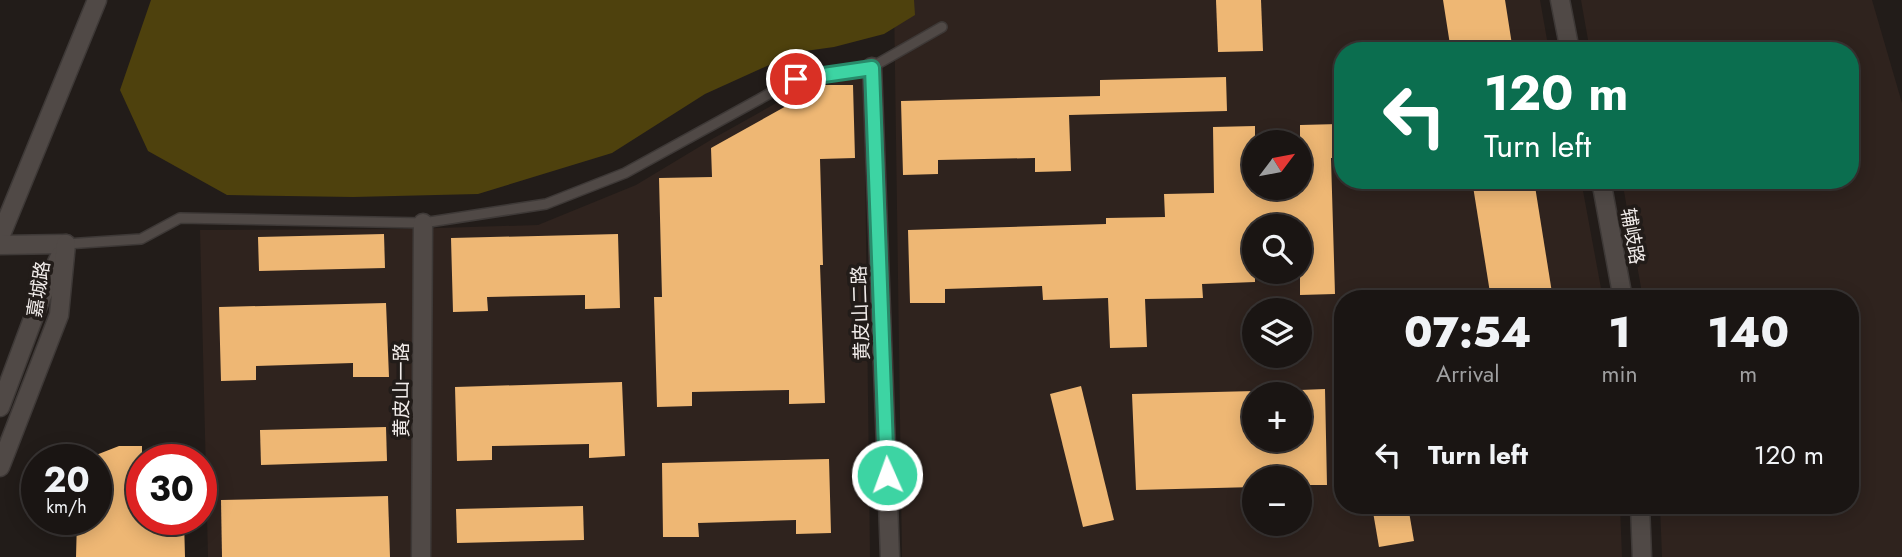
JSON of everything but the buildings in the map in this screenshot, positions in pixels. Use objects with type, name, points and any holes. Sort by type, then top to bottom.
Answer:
[{"type":"street","points":[[0,237],[97,0]]},
{"type":"street","points":[[1560,0],[1568,42]]},
{"type":"street","name":"黄皮山二路","points":[[872,68],[890,557]]},
{"type":"street","name":"辅岐路","points":[[1603,189],[1621,290]]},
{"type":"street","name":"黄皮山一路","points":[[421,557],[423,223]]},
{"type":"street","points":[[0,245],[66,244]]},
{"type":"street","name":"嘉城路","points":[[0,408],[40,300],[66,244]]},
{"type":"street","name":"嘉城路","points":[[0,467],[59,315],[66,244]]},
{"type":"street","points":[[1640,514],[1642,557]]},
{"type":"lane","points":[[66,244],[141,239],[180,218],[423,223],[546,204],[625,173],[796,79],[872,68],[943,27]]},
{"type":"shaded area","points":[[151,0],[914,0],[915,15],[884,34],[834,47],[798,52],[705,94],[612,153],[478,194],[353,197],[227,195],[148,151],[120,90]]},
{"type":"shaded area","points":[[894,0],[1540,0],[1547,42],[1334,42],[1334,189],[1583,189],[1601,290],[1334,290],[1334,514],[1620,514],[1622,557],[902,557]]},
{"type":"shaded area","points":[[1581,0],[1872,0],[1902,103],[1902,557],[1662,557],[1660,514],[1859,514],[1859,290],[1641,290],[1624,189],[1859,189],[1859,42],[1588,42]]},
{"type":"shaded area","points":[[864,75],[870,557],[208,557],[207,535],[217,535],[217,444],[205,444],[200,230],[538,225],[636,185],[794,93]]},
{"type":"route","points":[[796,79],[872,68],[887,475]]}]
